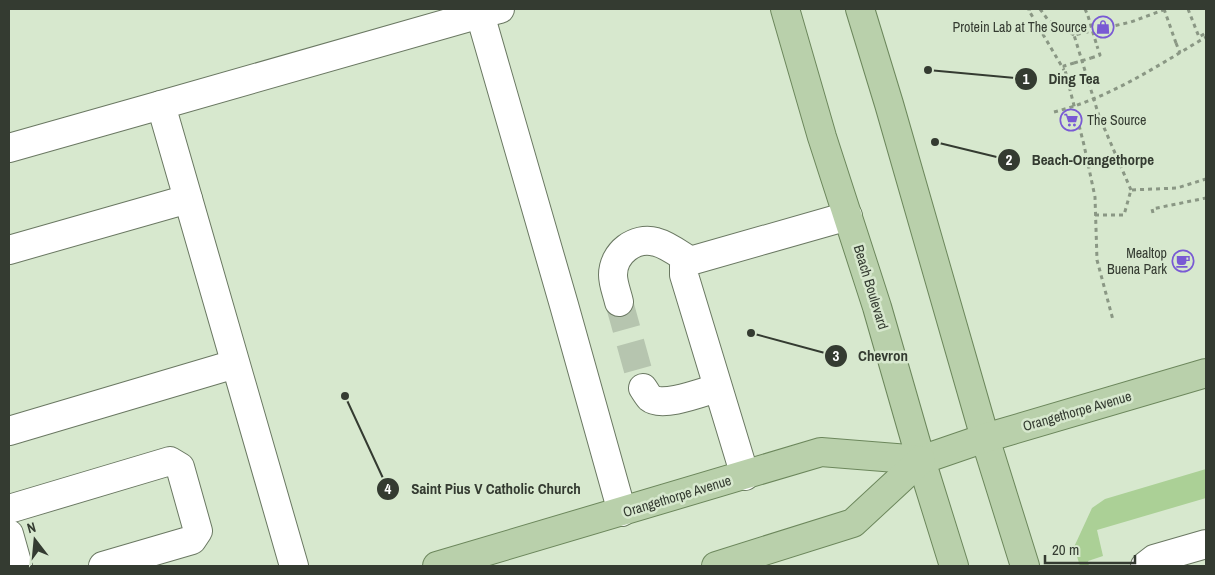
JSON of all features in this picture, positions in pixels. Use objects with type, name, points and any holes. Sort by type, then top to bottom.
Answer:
[{"type":"main road","name":"Beach Boulevard","points":[[785,9],[822,137],[878,307],[920,460],[954,566]]},
{"type":"main road","points":[[860,9],[985,438],[1025,566]]},
{"type":"main road","name":"Orangethorpe Avenue","points":[[437,566],[821,452],[920,460],[985,438],[1206,374]]},
{"type":"main road","name":"Orangethorpe Avenue","points":[[716,566],[853,523],[920,460]]},
{"type":"lane","points":[[9,148],[490,12],[564,305],[622,512]]},
{"type":"lane","points":[[161,105],[294,566]]},
{"type":"lane","points":[[9,250],[188,199]]},
{"type":"lane","points":[[744,476],[684,275],[684,266],[690,261],[848,216]]},
{"type":"lane","points":[[619,302],[613,277],[614,266],[618,256],[634,243],[643,240],[664,244],[690,261]]},
{"type":"lane","points":[[9,431],[235,364]]},
{"type":"lane","points":[[643,388],[650,398],[666,402],[717,388]]},
{"type":"lane","points":[[9,509],[170,461],[180,467],[198,531],[192,540],[103,566]]},
{"type":"lane","points":[[9,534],[18,566]]},
{"type":"lane","points":[[1145,566],[1154,559],[1206,544]]},
{"type":"path","points":[[1029,9],[1066,73]]},
{"type":"path","points":[[1040,9],[1048,20],[1074,36],[1099,116],[1131,190],[1124,215],[1095,215]]},
{"type":"path","points":[[1085,9],[1100,56],[1064,66],[1095,197],[1097,260],[1113,320]]},
{"type":"path","points":[[1074,36],[1131,22],[1165,9],[1180,53]]},
{"type":"path","points":[[1188,9],[1199,37],[1206,33]]},
{"type":"path","points":[[1054,112],[1080,106],[1117,89],[1206,37]]},
{"type":"path","points":[[1131,190],[1177,188],[1206,179]]},
{"type":"path","points":[[1153,213],[1152,209],[1206,198]]},
{"type":"green space","points":[[1206,469],[1206,498],[1097,530],[1103,556],[1088,561],[1089,566],[1080,566],[1074,547],[1092,508],[1105,499]]},
{"type":"tunnel","points":[[619,302],[643,388]]},
{"type":"place","name":"Protein Lab at The Source","points":[[1103,27]]},
{"type":"place","name":"Ding Tea","points":[[928,70]]},
{"type":"place","name":"The Source","points":[[1071,120]]},
{"type":"place","name":"Beach-Orangethorpe","points":[[935,142]]},
{"type":"place","name":"Mealtop Buena Park","points":[[1183,261]]},
{"type":"place","name":"Chevron","points":[[751,333]]},
{"type":"place","name":"Saint Pius V Catholic Church","points":[[345,396]]}]
